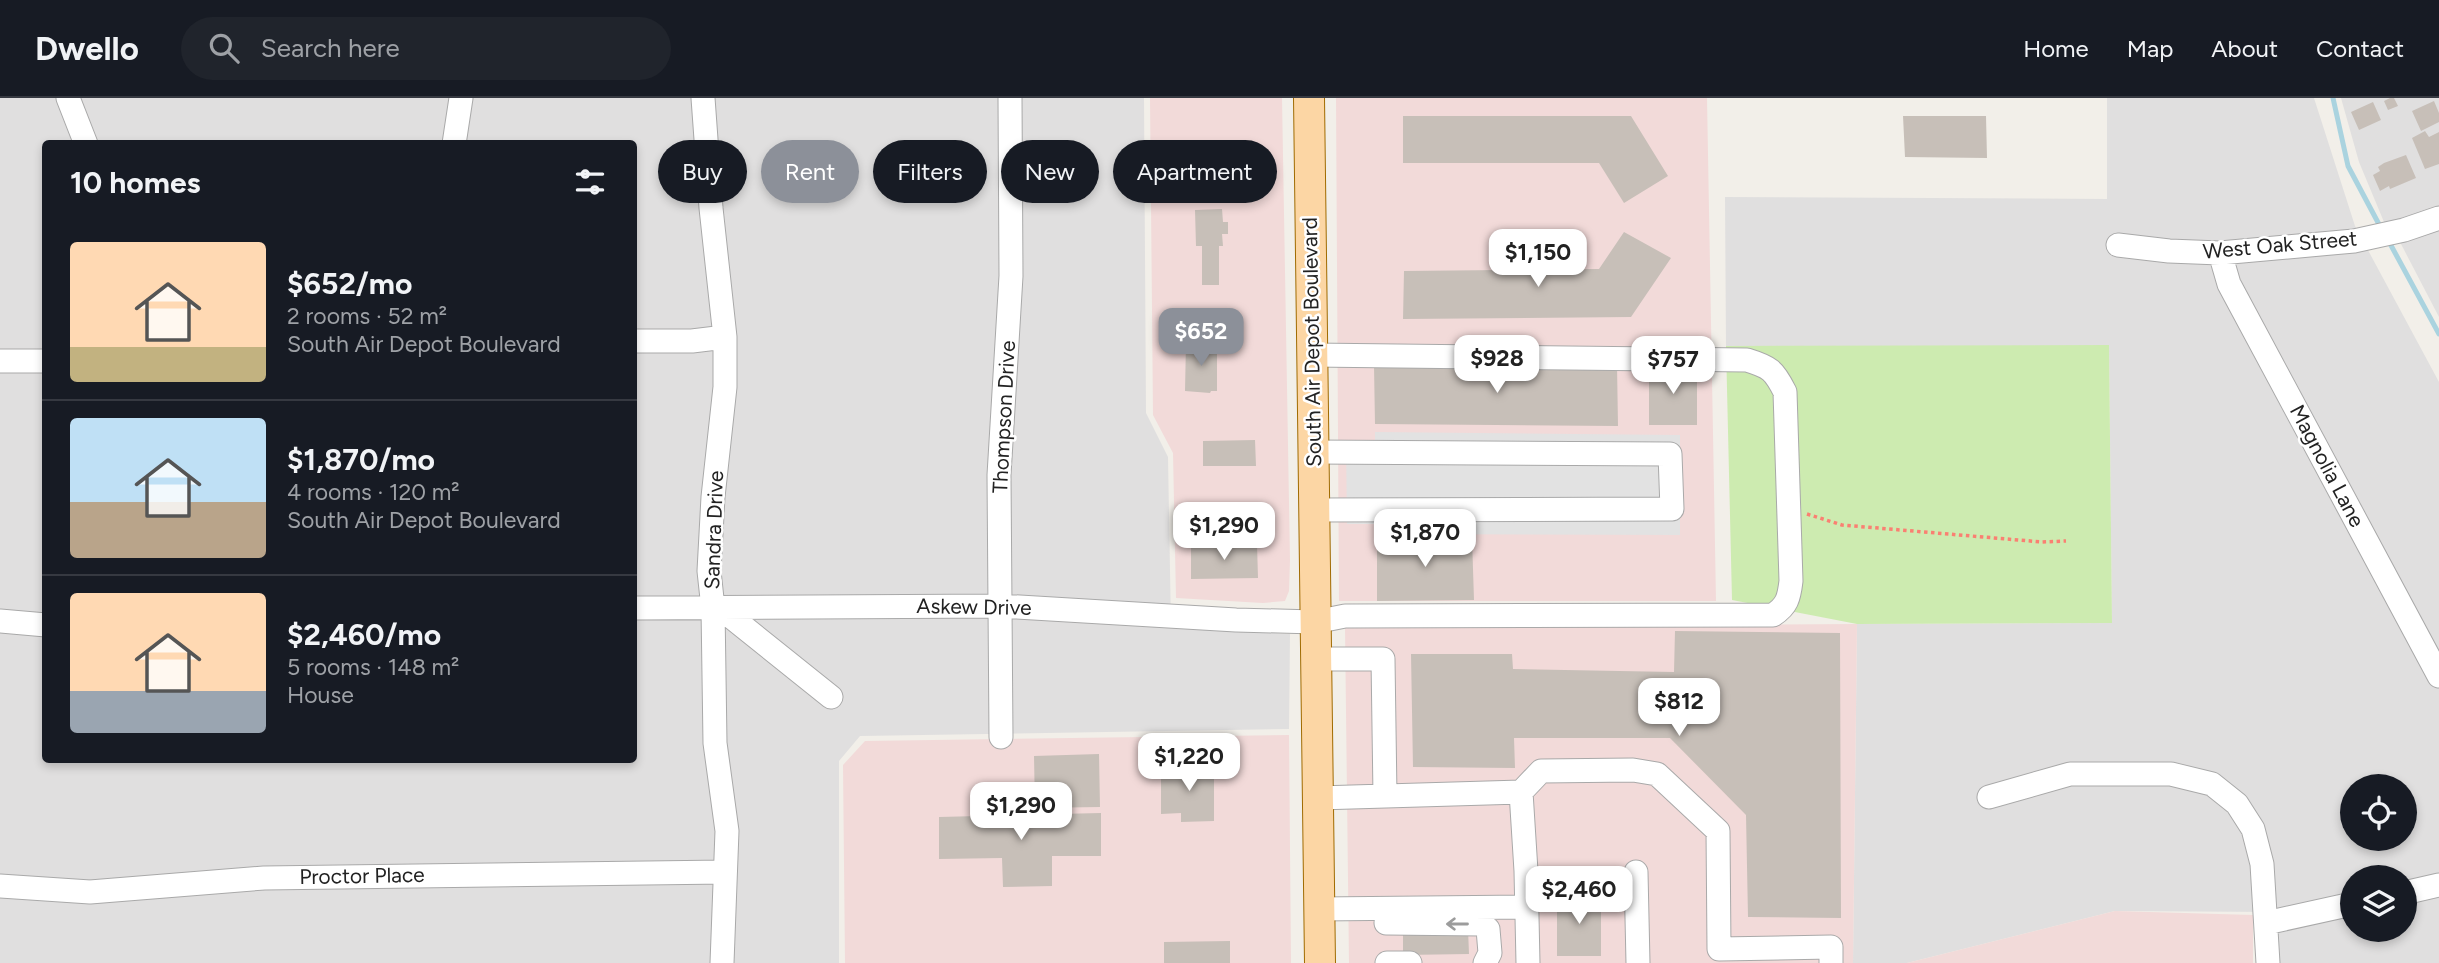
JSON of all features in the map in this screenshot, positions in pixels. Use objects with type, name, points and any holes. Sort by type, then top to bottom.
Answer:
[{"type":"main road","name":"South Air Depot Boulevard","points":[[1309,98],[1320,963]]},
{"type":"street","points":[[68,98],[84,140]]},
{"type":"street","points":[[455,140],[461,98]]},
{"type":"street","name":"Sandra Drive","points":[[702,98],[725,337],[725,387],[713,497],[709,571],[717,608],[715,743],[727,831],[722,963]]},
{"type":"street","name":"Thompson Drive","points":[[1001,737],[999,475],[1011,276],[1010,98]]},
{"type":"street","name":"West Oak Street","points":[[2118,245],[2220,254],[2363,239],[2404,230],[2439,218]]},
{"type":"street","name":"Magnolia Lane","points":[[2220,254],[2229,284],[2439,676]]},
{"type":"street","points":[[637,341],[692,341],[725,337]]},
{"type":"street","name":"Askew Drive","points":[[637,608],[1001,606],[1225,620],[1315,622],[1345,616],[1773,615],[1781,610],[1789,599],[1791,581],[1785,392],[1768,367],[1746,360],[1312,355]]},
{"type":"street","points":[[0,361],[42,361]]},
{"type":"street","points":[[1313,452],[1670,454],[1671,509],[1314,510]]},
{"type":"street","points":[[717,608],[831,697]]},
{"type":"street","points":[[0,621],[42,625]]},
{"type":"street","points":[[1315,659],[1383,659],[1385,796]]},
{"type":"street","points":[[1318,797],[1521,792],[1541,771],[1633,770],[1657,774],[1718,831],[1719,949],[1831,947],[1831,963]]},
{"type":"street","points":[[1989,797],[2070,774],[2171,774],[2212,784],[2237,804],[2253,829],[2262,864],[2268,963]]},
{"type":"street","points":[[1521,792],[1528,963]]},
{"type":"street","name":"Proctor Place","points":[[0,886],[90,892],[264,878],[725,872]]},
{"type":"street","points":[[1636,872],[1638,963]]},
{"type":"street","points":[[2417,890],[2439,885]]},
{"type":"street","points":[[1319,909],[1525,906]]},
{"type":"street","points":[[2266,923],[2340,907]]},
{"type":"street","points":[[1386,923],[1482,924],[1488,929],[1490,953],[1485,963]]},
{"type":"street","points":[[1387,963],[1410,963]]},
{"type":"path","points":[[1788,509],[1842,524],[2042,542],[2066,541]]},
{"type":"shaded area","points":[[0,98],[1144,98],[1144,140],[1113,140],[1113,203],[1145,203],[1146,413],[1168,457],[1171,627],[1290,634],[1289,729],[860,736],[839,761],[839,963],[0,963]]},
{"type":"shaded area","points":[[1150,98],[1282,98],[1290,560],[1289,591],[1285,601],[1263,603],[1176,598],[1173,453],[1153,415],[1151,203],[1277,203],[1277,140],[1150,140]]},
{"type":"shaded area","points":[[1336,98],[1707,98],[1716,601],[1339,601]]},
{"type":"shaded area","points":[[2107,98],[2314,98],[2355,226],[2439,382],[2439,963],[2279,963],[2276,912],[2115,911],[1907,963],[1853,963],[1857,624],[2112,623],[2109,346],[1726,346],[1725,197],[2107,199]]},
{"type":"shaded area","points":[[2341,98],[2439,98],[2439,317],[2401,244],[2384,222],[2359,162]]},
{"type":"shaded area","points":[[1375,432],[1680,435],[1680,535],[1377,534],[1377,524],[1347,524],[1346,444],[1375,444]]},
{"type":"shaded area","points":[[1857,624],[1853,963],[1349,963],[1345,627]]},
{"type":"shaded area","points":[[1289,735],[1291,963],[845,963],[843,765],[865,741]]},
{"type":"shaded area","points":[[2115,911],[2253,915],[2253,963],[1907,963]]},
{"type":"green space","points":[[2109,345],[2112,623],[1857,624],[1732,600],[1726,346]]},
{"type":"building","points":[[2394,98],[2398,106],[2388,110],[2384,101]]},
{"type":"building","points":[[2434,101],[2439,122],[2421,131],[2412,111]]},
{"type":"building","points":[[2373,102],[2381,120],[2359,130],[2351,112]]},
{"type":"building","points":[[1403,116],[1631,116],[1668,176],[1624,203],[1599,163],[1403,163]]},
{"type":"building","points":[[1903,116],[1986,116],[1987,158],[1905,157]]},
{"type":"building","points":[[2425,131],[2429,137],[2439,132],[2439,164],[2425,169],[2412,138]]},
{"type":"building","points":[[2406,155],[2416,178],[2380,191],[2373,175],[2380,171],[2378,167]]},
{"type":"building","points":[[1222,209],[1223,222],[1228,222],[1228,234],[1222,234],[1223,246],[1219,246],[1219,285],[1202,285],[1202,246],[1196,246],[1195,210]]},
{"type":"building","points":[[1624,232],[1671,258],[1631,317],[1403,319],[1404,271],[1599,269]]},
{"type":"building","points":[[1186,343],[1217,343],[1217,391],[1185,391]]},
{"type":"building","points":[[1617,365],[1618,426],[1375,424],[1374,366]]},
{"type":"building","points":[[1649,366],[1697,366],[1697,425],[1649,425]]},
{"type":"building","points":[[1255,440],[1256,466],[1203,466],[1203,441]]},
{"type":"building","points":[[1377,538],[1472,538],[1474,600],[1377,601]]},
{"type":"building","points":[[1257,544],[1258,578],[1191,579],[1191,545]]},
{"type":"building","points":[[1675,631],[1840,633],[1841,918],[1748,917],[1746,815],[1670,738],[1514,738],[1515,768],[1413,767],[1411,654],[1512,654],[1513,669],[1674,672]]},
{"type":"building","points":[[1099,754],[1100,807],[1035,808],[1034,756]]},
{"type":"building","points":[[1179,764],[1214,764],[1214,821],[1181,822],[1181,813],[1161,814],[1161,773],[1178,772]]},
{"type":"building","points":[[1101,813],[1101,856],[1052,856],[1052,886],[1003,887],[1002,858],[939,859],[939,817]]},
{"type":"building","points":[[1557,895],[1601,895],[1601,956],[1557,956]]},
{"type":"building","points":[[1403,928],[1468,929],[1469,954],[1403,955]]},
{"type":"building","points":[[1230,941],[1230,963],[1164,963],[1164,942]]},
{"type":"waterway","points":[[2333,98],[2348,166],[2382,230]]},
{"type":"waterway","points":[[2387,238],[2439,334]]}]
